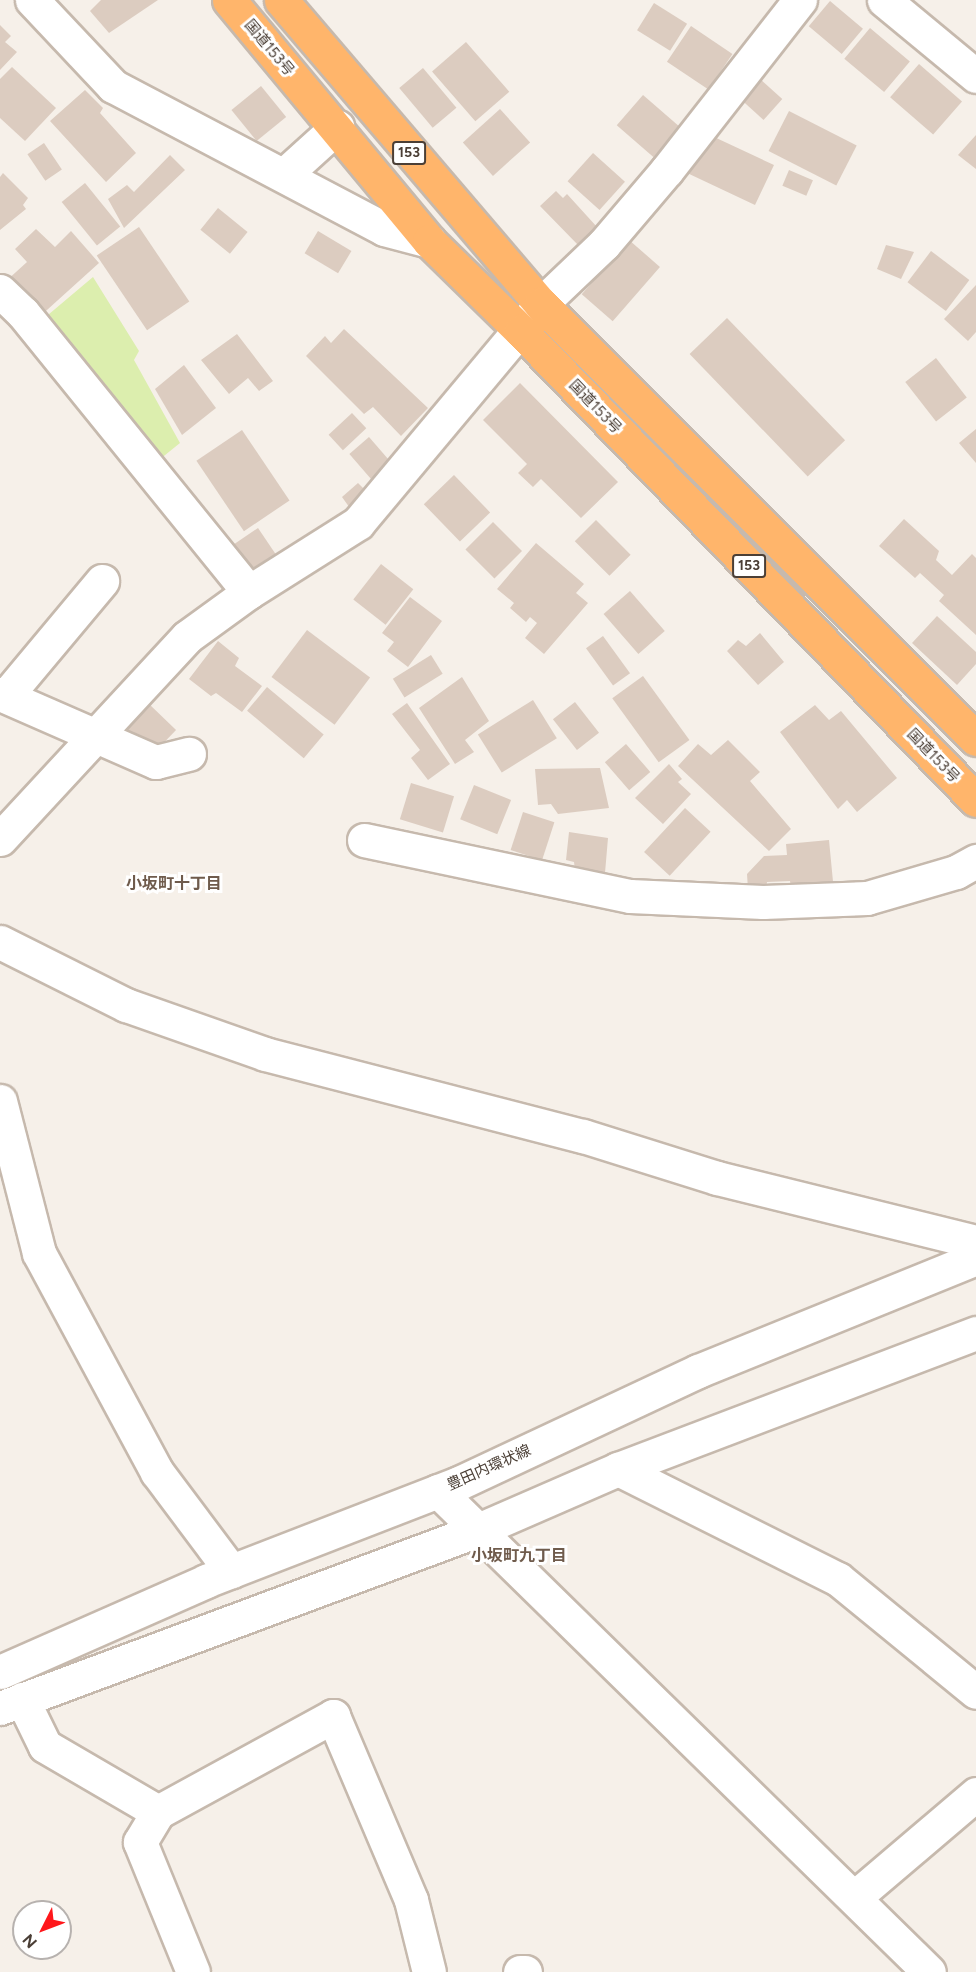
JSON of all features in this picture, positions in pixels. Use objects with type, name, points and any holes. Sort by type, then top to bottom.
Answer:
[{"type":"highway","name":"国道153号","points":[[230,0],[337,127],[429,242],[521,331],[976,800]]},
{"type":"highway","name":"153","points":[[281,0],[541,304],[976,739]]},
{"type":"street","points":[[32,0],[113,86],[384,229],[429,242]]},
{"type":"street","points":[[0,839],[187,637],[249,592],[358,523],[521,331],[541,304],[604,244],[800,0]]},
{"type":"street","points":[[884,0],[976,76]]},
{"type":"street","points":[[284,175],[337,127]]},
{"type":"street","points":[[0,291],[24,313],[249,592]]},
{"type":"street","points":[[102,581],[3,695],[156,762],[189,754]]},
{"type":"street","points":[[364,840],[630,896],[763,902],[867,898],[956,872],[976,861]]},
{"type":"street","points":[[0,942],[126,1005],[265,1054],[582,1136],[717,1178],[976,1242]]},
{"type":"street","points":[[0,1101],[39,1253],[157,1473],[231,1571]]},
{"type":"street","name":"豊田内環状線","points":[[0,1672],[231,1571],[438,1491],[698,1371],[976,1258]]},
{"type":"street","points":[[158,1812],[45,1746],[11,1703],[478,1530],[618,1469],[976,1333]]},
{"type":"street","points":[[618,1469],[838,1579],[976,1692]]},
{"type":"street","points":[[438,1491],[928,1972]]},
{"type":"street","points":[[193,1972],[140,1842],[158,1812],[333,1716],[411,1900],[429,1972]]},
{"type":"street","points":[[855,1898],[976,1794]]},
{"type":"street","points":[[520,1972],[525,1972]]},
{"type":"green space","points":[[93,277],[139,351],[134,360],[180,443],[154,464],[42,320]]},
{"type":"building","points":[[101,0],[158,0],[109,33],[90,11]]},
{"type":"building","points":[[830,1],[863,29],[842,54],[809,26]]},
{"type":"building","points":[[654,3],[687,24],[670,51],[637,30]]},
{"type":"building","points":[[0,25],[11,36],[5,42],[17,52],[0,70]]},
{"type":"building","points":[[691,26],[732,54],[708,90],[667,62]]},
{"type":"building","points":[[870,28],[910,61],[884,92],[844,59]]},
{"type":"building","points":[[466,42],[509,92],[475,121],[432,72]]},
{"type":"building","points":[[919,64],[962,101],[933,135],[890,97]]},
{"type":"building","points":[[12,67],[56,108],[25,141],[0,118],[0,79]]},
{"type":"building","points":[[423,68],[456,108],[433,128],[399,88]]},
{"type":"building","points":[[760,79],[782,99],[764,120],[741,100]]},
{"type":"building","points":[[261,86],[286,117],[257,141],[231,110]]},
{"type":"building","points":[[85,90],[103,108],[100,113],[136,153],[106,182],[50,121]]},
{"type":"building","points":[[643,95],[685,131],[658,161],[617,125]]},
{"type":"building","points":[[500,109],[530,142],[493,176],[463,142]]},
{"type":"building","points":[[789,111],[857,146],[836,186],[769,151]]},
{"type":"building","points":[[976,135],[976,169],[958,155]]},
{"type":"building","points":[[712,136],[774,165],[755,205],[685,172],[694,152],[704,153]]},
{"type":"building","points":[[44,143],[62,170],[45,181],[27,154]]},
{"type":"building","points":[[593,153],[625,182],[600,210],[568,181]]},
{"type":"building","points":[[170,155],[185,170],[124,228],[108,199],[127,185],[134,192]]},
{"type":"building","points":[[789,170],[813,180],[806,196],[782,186]]},
{"type":"building","points":[[3,173],[28,198],[23,205],[26,209],[0,230],[0,177]]},
{"type":"building","points":[[85,183],[120,227],[97,245],[62,202]]},
{"type":"building","points":[[556,191],[563,198],[567,194],[597,227],[578,245],[540,206]]},
{"type":"building","points":[[218,208],[248,232],[230,254],[200,230]]},
{"type":"building","points":[[139,227],[189,302],[147,330],[97,256]]},
{"type":"building","points":[[36,229],[55,247],[71,231],[99,263],[37,319],[5,282],[27,262],[15,249]]},
{"type":"building","points":[[318,231],[351,251],[338,273],[305,253]]},
{"type":"building","points":[[629,240],[660,267],[613,321],[582,294]]},
{"type":"building","points":[[886,245],[914,252],[901,279],[877,269]]},
{"type":"building","points":[[931,251],[969,280],[946,311],[908,282]]},
{"type":"building","points":[[976,285],[976,332],[968,341],[944,319]]},
{"type":"building","points":[[727,318],[845,440],[808,476],[690,354]]},
{"type":"building","points":[[344,329],[428,408],[401,436],[373,407],[364,414],[306,356],[325,336],[331,343]]},
{"type":"building","points":[[237,334],[273,381],[259,391],[248,378],[229,394],[201,360]]},
{"type":"building","points":[[936,358],[967,397],[936,421],[905,382]]},
{"type":"building","points":[[184,365],[216,408],[182,435],[155,389]]},
{"type":"building","points":[[520,383],[618,482],[581,518],[541,479],[533,487],[518,473],[527,464],[483,420]]},
{"type":"building","points":[[352,413],[366,428],[343,450],[329,435]]},
{"type":"building","points":[[976,429],[976,463],[959,443]]},
{"type":"building","points":[[242,430],[290,500],[244,531],[196,461]]},
{"type":"building","points":[[369,437],[392,463],[372,480],[349,454]]},
{"type":"building","points":[[454,475],[490,512],[460,542],[424,504]]},
{"type":"building","points":[[358,483],[371,496],[352,511],[342,497]]},
{"type":"building","points":[[904,519],[939,551],[936,560],[952,575],[972,554],[976,558],[976,635],[939,601],[944,595],[920,573],[915,578],[879,546]]},
{"type":"building","points":[[596,520],[631,555],[609,576],[575,541]]},
{"type":"building","points":[[493,522],[522,551],[494,579],[465,550]]},
{"type":"building","points":[[258,528],[281,563],[254,581],[231,546]]},
{"type":"building","points":[[536,543],[584,584],[576,593],[588,603],[544,654],[525,638],[537,623],[530,617],[526,622],[510,608],[514,603],[497,589]]},
{"type":"building","points":[[381,564],[413,589],[386,625],[353,599]]},
{"type":"building","points":[[630,591],[665,631],[638,654],[604,614]]},
{"type":"building","points":[[410,597],[442,621],[408,667],[387,651],[394,642],[382,633]]},
{"type":"building","points":[[937,616],[976,652],[976,664],[957,685],[912,643]]},
{"type":"building","points":[[307,630],[370,678],[335,725],[271,677]]},
{"type":"building","points":[[760,633],[784,662],[758,685],[727,651],[738,640],[746,646]]},
{"type":"building","points":[[603,636],[630,673],[613,686],[586,648]]},
{"type":"building","points":[[218,641],[239,658],[235,666],[262,686],[242,712],[216,693],[211,696],[189,679]]},
{"type":"building","points":[[431,655],[443,674],[404,698],[393,679]]},
{"type":"building","points":[[643,676],[689,740],[659,762],[612,698]]},
{"type":"building","points":[[462,677],[489,721],[465,740],[474,752],[455,764],[419,708]]},
{"type":"building","points":[[267,687],[324,735],[304,758],[247,711]]},
{"type":"building","points":[[533,700],[557,738],[502,773],[478,734]]},
{"type":"building","points":[[575,702],[599,733],[577,750],[553,719]]},
{"type":"building","points":[[148,703],[176,730],[152,755],[124,727]]},
{"type":"building","points":[[407,703],[450,764],[428,780],[411,758],[420,750],[392,714]]},
{"type":"building","points":[[815,705],[829,720],[841,711],[897,778],[857,812],[847,800],[838,809],[780,732]]},
{"type":"building","points":[[728,740],[760,772],[750,781],[791,829],[769,851],[678,766],[698,744],[711,755]]},
{"type":"building","points":[[626,744],[650,772],[629,790],[605,762]]},
{"type":"building","points":[[669,764],[682,779],[678,782],[691,794],[663,824],[635,798]]},
{"type":"building","points":[[600,768],[609,808],[558,814],[551,804],[538,805],[535,769]]},
{"type":"building","points":[[411,783],[454,796],[443,832],[400,819]]},
{"type":"building","points":[[474,785],[511,800],[497,834],[460,819]]},
{"type":"building","points":[[685,808],[711,832],[670,876],[644,852]]},
{"type":"building","points":[[523,812],[554,822],[542,860],[511,850]]},
{"type":"building","points":[[569,832],[608,838],[605,873],[575,870],[574,862],[566,860]]},
{"type":"building","points":[[829,840],[834,892],[792,895],[790,881],[767,882],[766,889],[748,890],[747,874],[764,856],[787,855],[786,844]]},
{"type":"district","name":"小坂町十丁目","points":[[174,884]]},
{"type":"district","name":"小坂町九丁目","points":[[519,1556]]}]
